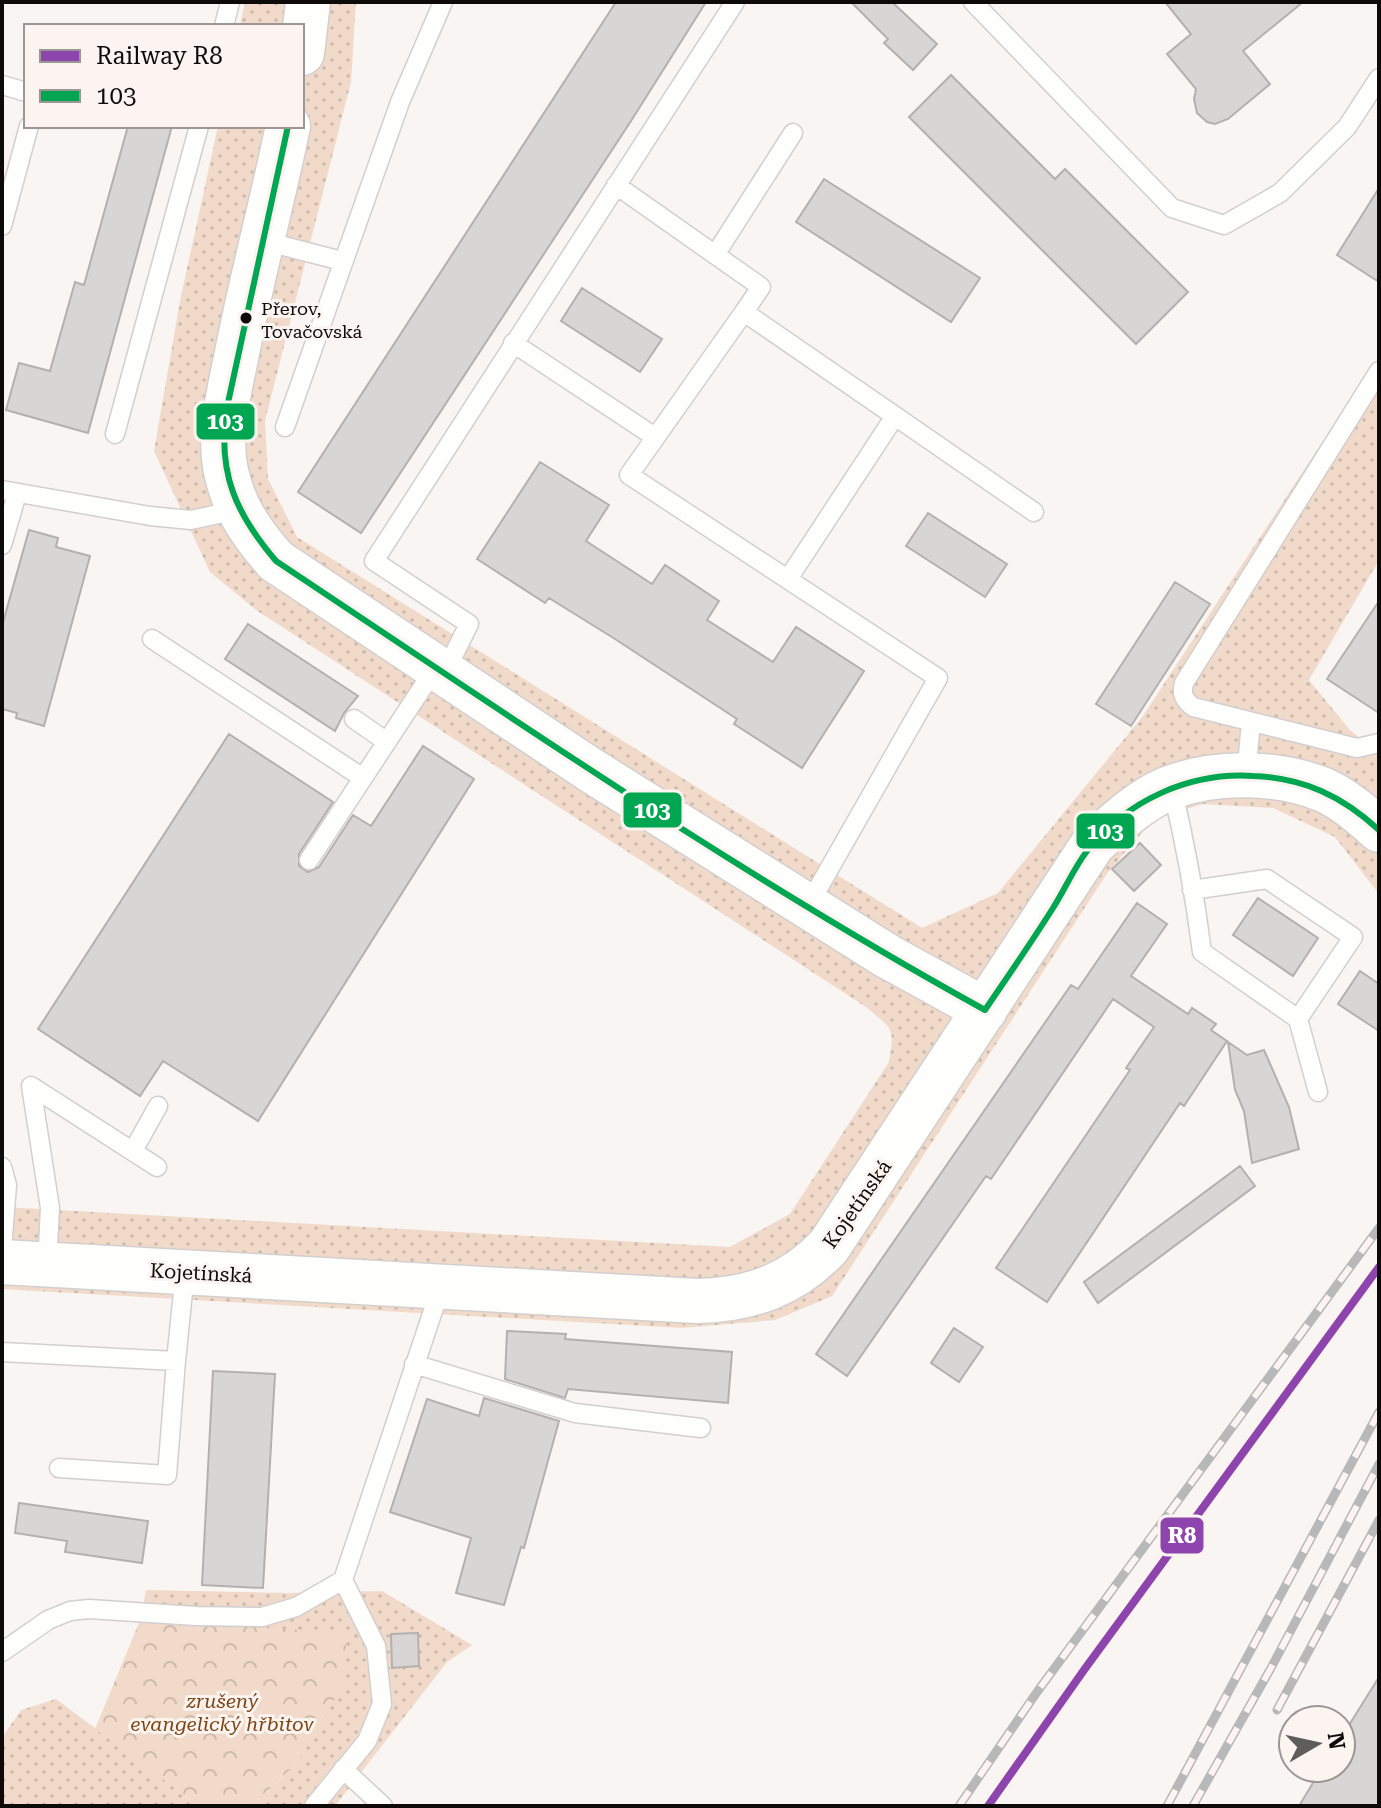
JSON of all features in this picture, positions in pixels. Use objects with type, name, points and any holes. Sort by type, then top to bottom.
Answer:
[{"type":"main road","points":[[304,36],[308,2]]},
{"type":"main road","points":[[281,128],[224,427],[224,463],[237,510],[252,534],[276,561],[589,769],[887,956],[985,1010]]},
{"type":"main road","name":"Kojetínská","points":[[2,1262],[697,1301],[737,1299],[785,1282],[814,1262],[829,1246],[1093,844],[1126,814],[1172,788],[1196,780],[1246,776],[1290,780],[1325,791],[1349,805],[1379,830]]},
{"type":"lane","points":[[224,24],[230,2]]},
{"type":"lane","points":[[285,427],[400,102],[443,2]]},
{"type":"lane","points":[[309,860],[469,624],[374,561],[735,2]]},
{"type":"lane","points":[[973,2],[1172,208],[1224,225],[1280,193],[1347,127],[1379,78]]},
{"type":"lane","points":[[2,85],[24,91]]},
{"type":"lane","points":[[2,226],[28,128]]},
{"type":"lane","points":[[115,434],[198,128]]},
{"type":"lane","points":[[715,255],[793,133]]},
{"type":"lane","points":[[616,185],[761,287],[629,475],[938,678],[808,906]]},
{"type":"lane","points":[[260,240],[342,261]]},
{"type":"lane","points":[[744,312],[1034,512]]},
{"type":"lane","points":[[513,343],[655,437]]},
{"type":"lane","points":[[1379,371],[1182,690],[1185,700],[1193,707],[1357,748],[1379,743]]},
{"type":"lane","points":[[788,579],[895,416]]},
{"type":"lane","points":[[2,545],[9,492],[191,520],[237,510]]},
{"type":"lane","points":[[152,639],[363,778]]},
{"type":"lane","points":[[354,719],[387,742]]},
{"type":"lane","points":[[1246,776],[1251,722]]},
{"type":"lane","points":[[1172,788],[1185,843],[1202,952],[1298,1019],[1318,1092]]},
{"type":"lane","points":[[1192,890],[1267,879],[1353,937],[1298,1019]]},
{"type":"lane","points":[[47,1264],[50,1208],[31,1086],[157,1167]]},
{"type":"lane","points":[[133,1151],[158,1106]]},
{"type":"lane","points":[[2,1167],[7,1185],[2,1249]]},
{"type":"lane","points":[[59,1468],[167,1475],[185,1272]]},
{"type":"lane","points":[[2,1652],[48,1620],[70,1611],[89,1609],[262,1617],[296,1607],[343,1580],[441,1287]]},
{"type":"lane","points":[[2,1352],[176,1361]]},
{"type":"lane","points":[[414,1364],[575,1413],[701,1428]]},
{"type":"lane","points":[[314,1806],[367,1741],[382,1704],[376,1646],[343,1580]]},
{"type":"lane","points":[[343,1769],[383,1806]]},
{"type":"green space","points":[[245,2],[356,2],[351,82],[265,421],[268,479],[297,537],[922,928],[998,893],[1143,716],[1374,363],[1379,367],[1379,560],[1309,680],[1349,729],[1379,755],[1379,894],[1335,837],[1273,808],[1203,804],[1154,819],[1108,872],[832,1296],[775,1320],[682,1328],[2,1289],[2,1207],[730,1247],[790,1214],[889,1062],[890,1030],[866,1007],[256,610],[210,572],[154,451],[180,301],[218,128],[304,128],[304,24],[240,24]]},
{"type":"green space","points":[[146,1590],[286,1593],[382,1591],[472,1645],[447,1662],[335,1806],[251,1806],[297,1763],[141,1618]]},
{"type":"green space","name":"zrušený evangelický hřbitov","points":[[141,1618],[346,1634],[346,1676],[327,1714],[297,1763],[251,1806],[199,1806],[95,1729]]},
{"type":"green space","points":[[56,1699],[199,1806],[2,1806],[2,1738],[21,1710]]},
{"type":"building","points":[[616,2],[706,2],[361,533],[298,492]]},
{"type":"building","points":[[851,2],[892,2],[937,44],[913,70],[884,43],[888,39]]},
{"type":"building","points":[[1165,2],[1303,2],[1243,51],[1270,84],[1228,119],[1215,124],[1207,122],[1197,113],[1194,99],[1196,89],[1167,54],[1191,34]]},
{"type":"building","points":[[951,75],[1055,179],[1065,169],[1188,292],[1136,344],[909,117]]},
{"type":"building","points":[[127,128],[171,128],[88,433],[6,410],[19,363],[50,371],[75,282],[84,285]]},
{"type":"building","points":[[824,179],[980,278],[951,322],[796,222]]},
{"type":"building","points":[[1379,188],[1379,282],[1337,255]]},
{"type":"building","points":[[582,288],[662,339],[640,372],[561,321]]},
{"type":"building","points":[[540,462],[609,505],[586,541],[652,584],[665,565],[719,601],[707,620],[773,662],[796,627],[864,671],[802,768],[734,724],[737,719],[615,639],[549,598],[545,603],[477,559]]},
{"type":"building","points":[[928,513],[1007,564],[985,597],[906,546]]},
{"type":"building","points":[[29,530],[58,538],[56,547],[90,556],[44,726],[16,718],[17,713],[2,709],[2,626]]},
{"type":"building","points":[[1175,582],[1210,604],[1131,726],[1096,704]]},
{"type":"building","points":[[1379,601],[1379,713],[1327,679]]},
{"type":"building","points":[[248,624],[358,696],[335,731],[225,659]]},
{"type":"building","points":[[229,734],[333,802],[299,854],[299,866],[308,872],[319,867],[353,815],[371,826],[423,746],[474,779],[258,1121],[163,1061],[140,1096],[38,1029]]},
{"type":"building","points":[[1140,843],[1161,865],[1134,891],[1112,869]]},
{"type":"building","points":[[1258,898],[1318,938],[1293,976],[1233,935]]},
{"type":"building","points":[[1137,903],[1167,924],[1131,976],[1188,1014],[1192,1008],[1216,1024],[1211,1030],[1227,1041],[1184,1106],[1180,1103],[1047,1302],[996,1268],[1130,1070],[1126,1068],[1154,1027],[1113,999],[991,1179],[986,1176],[847,1376],[816,1354],[1071,985],[1078,989]]},
{"type":"building","points":[[1360,971],[1379,984],[1379,1031],[1338,1004]]},
{"type":"building","points":[[1228,1042],[1247,1055],[1264,1050],[1289,1107],[1299,1149],[1252,1163],[1244,1111],[1235,1090]]},
{"type":"building","points":[[1240,1166],[1255,1186],[1098,1303],[1084,1282]]},
{"type":"building","points":[[954,1328],[983,1347],[959,1382],[931,1363]]},
{"type":"building","points":[[507,1331],[566,1334],[565,1339],[732,1352],[728,1403],[568,1389],[565,1398],[505,1379]]},
{"type":"building","points":[[213,1371],[275,1374],[263,1588],[202,1585]]},
{"type":"building","points":[[484,1398],[559,1421],[524,1548],[521,1547],[504,1605],[456,1593],[471,1538],[390,1512],[427,1399],[479,1416]]},
{"type":"building","points":[[19,1503],[148,1521],[142,1563],[65,1552],[67,1541],[15,1533]]},
{"type":"building","points":[[418,1633],[419,1666],[392,1668],[391,1634]]},
{"type":"building","points":[[1379,1677],[1379,1806],[1299,1806],[1312,1784],[1357,1784],[1357,1712]]},
{"type":"railway","points":[[959,1806],[1037,1692],[1379,1228]]},
{"type":"railway","points":[[1167,1806],[1379,1412]]},
{"type":"railway","points":[[1193,1806],[1271,1668],[1379,1464]]},
{"type":"railway","points":[[1280,1704],[1379,1520]]},
{"type":"rail line","name":"R8","points":[[988,1806],[1379,1267]]},
{"type":"transit line","name":"103","points":[[288,128],[226,412],[225,455],[240,510],[276,561],[626,793],[804,905],[985,1010],[1045,921],[1087,851],[1121,817],[1161,793],[1206,779],[1229,776],[1289,780],[1336,798],[1379,830]]},
{"type":"place","name":"Přerov, Tovačovská","points":[[246,318]]}]
